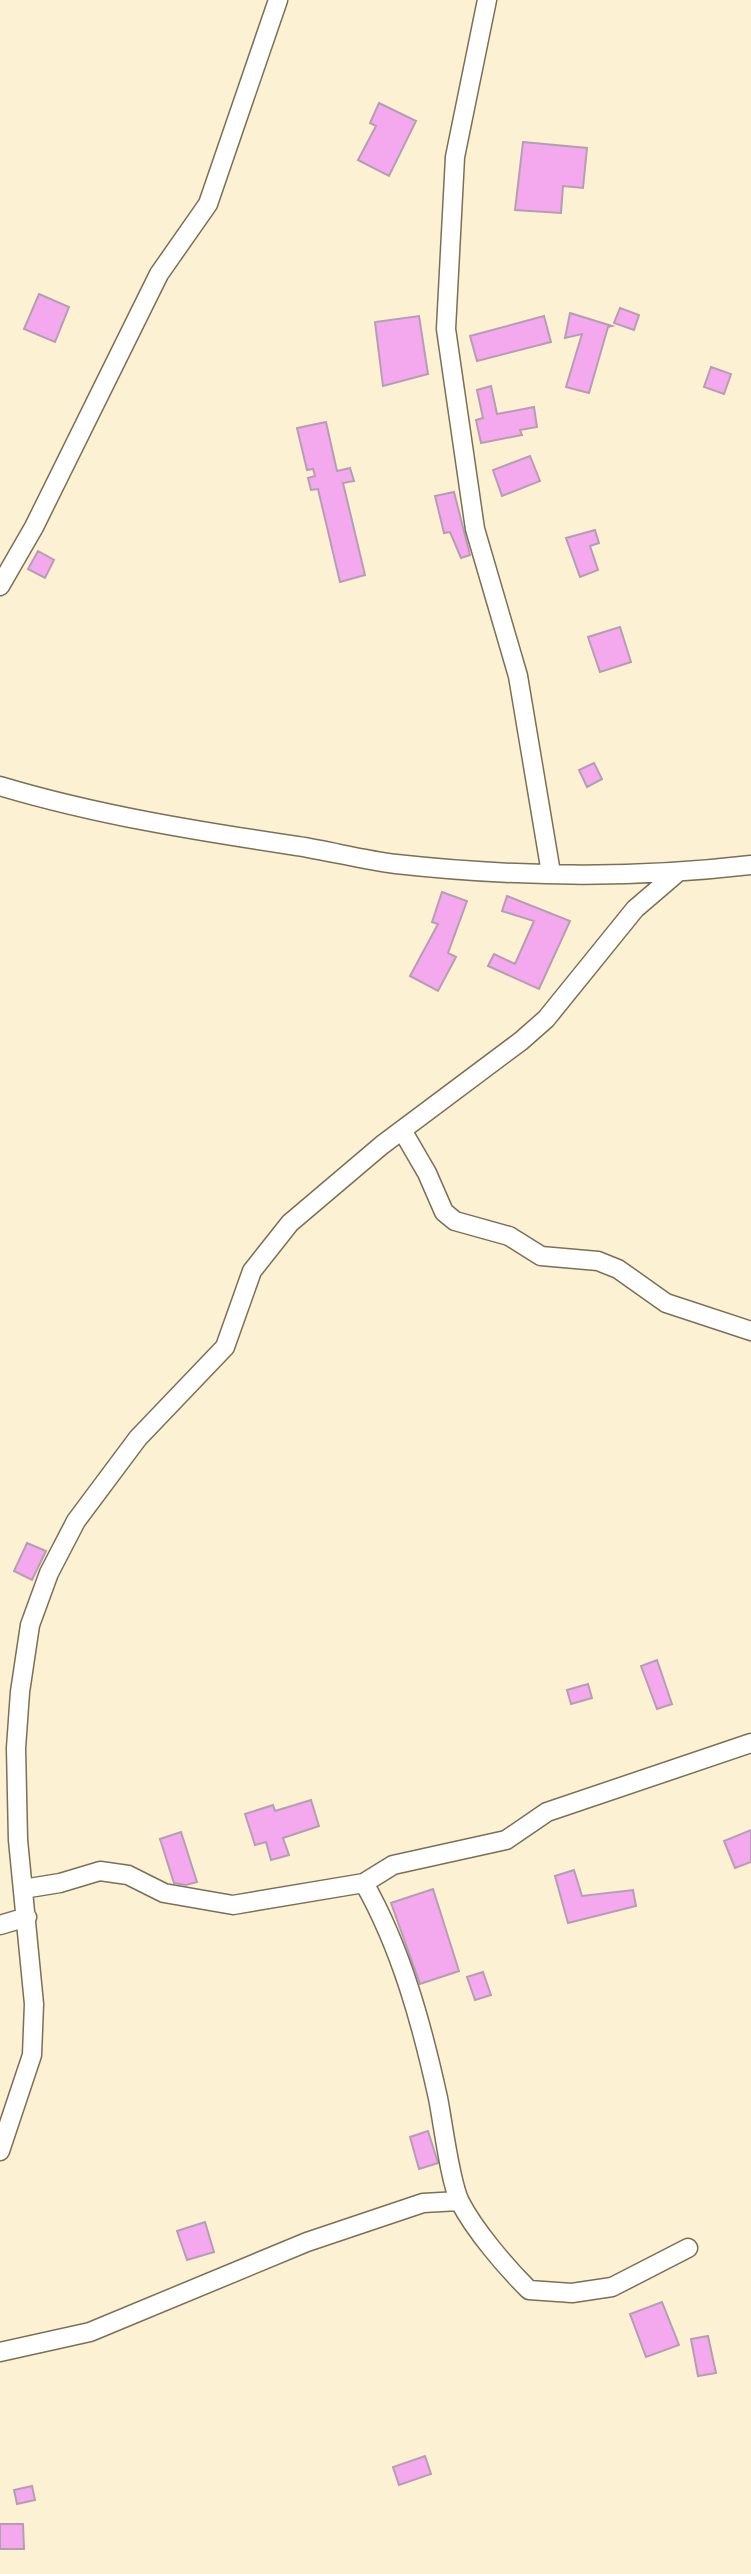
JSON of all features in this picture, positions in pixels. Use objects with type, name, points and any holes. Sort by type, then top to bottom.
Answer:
[{"type":"street","points":[[0,586],[34,527],[159,274],[208,204],[278,0]]},
{"type":"street","points":[[487,0],[455,157],[446,329],[475,529],[517,676],[551,873]]},
{"type":"street","points":[[0,786],[99,812],[190,830],[393,863],[468,870],[631,876],[751,865]]},
{"type":"street","points":[[0,2151],[32,2055],[34,2004],[23,1889],[16,1748],[20,1692],[30,1625],[49,1573],[76,1521],[138,1438],[225,1347],[252,1271],[290,1223],[402,1130],[521,1041],[546,1019],[635,909],[677,873]]},
{"type":"street","points":[[631,876],[635,909]]},
{"type":"street","points":[[402,1130],[427,1173],[444,1212],[455,1221],[509,1236],[541,1256],[598,1261],[618,1269],[666,1303],[751,1331]]},
{"type":"street","points":[[23,1889],[60,1884],[100,1871],[128,1875],[164,1893],[233,1905],[364,1883],[393,1865],[506,1840],[547,1812],[751,1743]]},
{"type":"street","points":[[364,1883],[387,1924],[407,1986],[437,2094],[459,2201],[501,2263],[529,2290],[572,2292],[612,2287],[688,2248]]},
{"type":"street","points":[[0,1925],[27,1917]]},
{"type":"street","points":[[0,2352],[90,2332],[307,2242],[423,2203],[459,2201]]},
{"type":"building","points":[[379,103],[416,121],[389,176],[358,160],[376,126],[370,123]]},
{"type":"building","points":[[523,142],[587,148],[583,188],[563,186],[561,213],[515,210]]},
{"type":"building","points":[[39,294],[69,307],[55,342],[24,329]]},
{"type":"building","points":[[620,308],[639,315],[634,330],[614,323]]},
{"type":"building","points":[[570,313],[612,326],[608,327],[589,393],[566,387],[582,334],[565,338]]},
{"type":"building","points":[[419,316],[428,374],[383,386],[375,322]]},
{"type":"building","points":[[544,316],[551,342],[477,361],[470,336]]},
{"type":"building","points":[[711,367],[731,374],[724,394],[704,387]]},
{"type":"building","points":[[491,386],[497,414],[534,407],[537,427],[520,430],[522,435],[481,443],[476,420],[483,418],[477,390]]},
{"type":"building","points":[[326,422],[337,471],[350,468],[354,481],[343,483],[365,575],[340,582],[318,489],[311,490],[308,478],[315,476],[313,469],[307,470],[297,428]]},
{"type":"building","points":[[530,456],[540,481],[502,496],[493,470]]},
{"type":"building","points":[[454,492],[470,555],[461,558],[450,532],[444,533],[435,496]]},
{"type":"building","points":[[595,530],[599,543],[590,546],[598,570],[580,577],[566,538]]},
{"type":"building","points":[[38,551],[54,560],[45,578],[28,569]]},
{"type":"building","points":[[620,627],[631,662],[600,672],[588,637]]},
{"type":"building","points":[[594,763],[602,779],[587,787],[579,770]]},
{"type":"building","points":[[442,892],[467,901],[448,953],[456,957],[438,991],[410,976],[438,924],[432,922]]},
{"type":"building","points":[[507,896],[570,921],[539,989],[488,966],[494,954],[515,964],[534,921],[502,911]]},
{"type":"building","points":[[27,1543],[46,1551],[32,1580],[14,1571]]},
{"type":"building","points":[[657,1660],[672,1704],[657,1709],[641,1666]]},
{"type":"building","points":[[588,1684],[592,1698],[571,1704],[567,1690]]},
{"type":"building","points":[[311,1800],[319,1826],[283,1838],[289,1855],[271,1860],[266,1842],[255,1845],[245,1814],[273,1805],[275,1811]]},
{"type":"building","points":[[751,1830],[751,1862],[735,1868],[724,1841]]},
{"type":"building","points":[[181,1832],[197,1882],[186,1885],[174,1883],[160,1839]]},
{"type":"building","points":[[574,1870],[582,1896],[633,1890],[636,1906],[568,1923],[555,1876]]},
{"type":"building","points":[[433,1889],[459,1971],[420,1984],[391,1903]]},
{"type":"building","points":[[483,1972],[491,1995],[475,2000],[467,1977]]},
{"type":"building","points":[[428,2131],[438,2163],[419,2169],[410,2137]]},
{"type":"building","points":[[205,2222],[214,2252],[187,2260],[177,2231]]},
{"type":"building","points":[[662,2302],[679,2345],[646,2357],[630,2314]]},
{"type":"building","points":[[708,2336],[716,2373],[698,2376],[691,2339]]},
{"type":"building","points":[[425,2456],[431,2474],[399,2485],[393,2467]]},
{"type":"building","points":[[32,2486],[35,2500],[17,2504],[14,2490]]},
{"type":"building","points":[[0,2524],[23,2524],[24,2549],[0,2549]]}]
